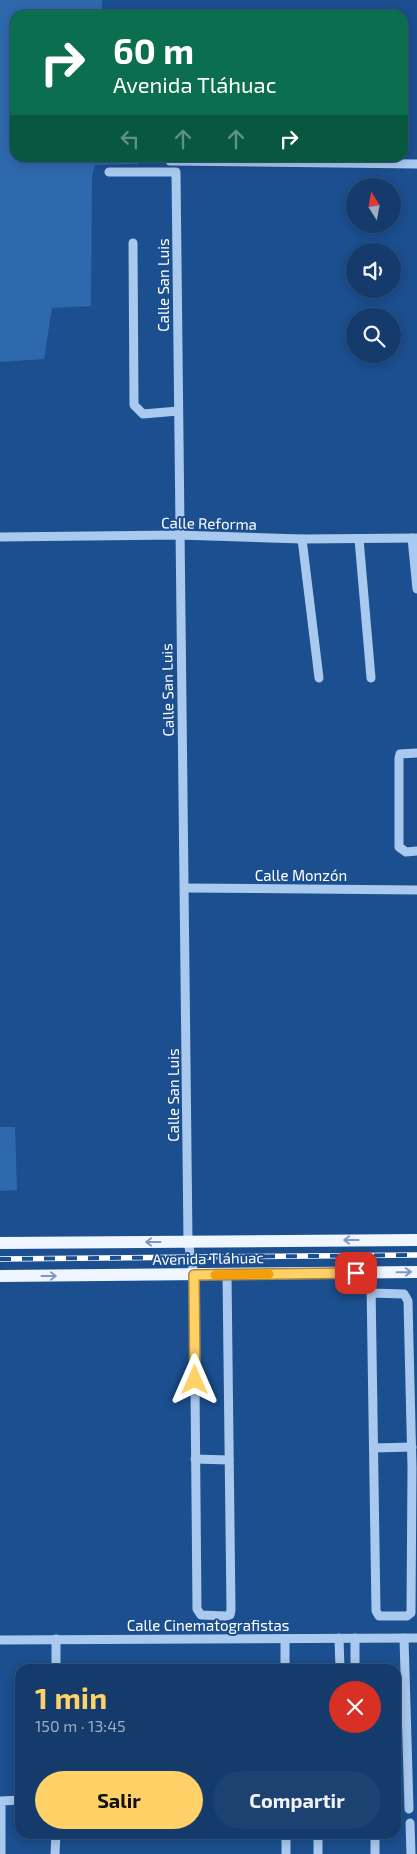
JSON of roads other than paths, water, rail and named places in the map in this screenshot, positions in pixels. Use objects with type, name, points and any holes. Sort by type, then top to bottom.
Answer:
[{"type":"main road","name":"Avenida Tláhuac","points":[[0,1243],[417,1240]]},
{"type":"main road","name":"Avenida Tláhuac","points":[[0,1276],[417,1272]]},
{"type":"street","name":"Calle San Luis","points":[[173,162],[176,172],[178,535],[185,888],[188,1241],[194,1275],[197,1609],[201,1615],[226,1616],[230,1614],[231,1610],[229,1460]]},
{"type":"street","name":"Calle San Luis","points":[[254,162],[417,164]]},
{"type":"street","points":[[109,172],[176,172]]},
{"type":"street","points":[[133,242],[134,405],[143,414],[178,412]]},
{"type":"street","name":"Calle Reforma","points":[[0,537],[178,535],[302,539],[415,538]]},
{"type":"street","points":[[415,538],[417,589]]},
{"type":"street","points":[[302,539],[319,678]]},
{"type":"street","points":[[359,539],[371,678]]},
{"type":"street","points":[[417,754],[400,754],[399,758],[399,848],[406,852],[417,851]]},
{"type":"street","name":"Calle Monzón","points":[[185,888],[417,890]]},
{"type":"street","points":[[371,1273],[371,1293],[374,1448],[376,1611],[379,1616],[407,1616],[411,1613],[412,1447],[408,1300],[404,1294],[371,1293]]},
{"type":"street","points":[[195,1459],[229,1460],[227,1274]]},
{"type":"street","points":[[374,1448],[412,1447]]},
{"type":"street","points":[[339,1638],[340,1664]]},
{"type":"street","points":[[355,1638],[355,1664]]},
{"type":"street","points":[[404,1638],[409,1809]]},
{"type":"street","name":"Calle Cinematografistas","points":[[0,1640],[417,1638]]},
{"type":"street","points":[[56,1639],[56,1664]]},
{"type":"street","points":[[285,1639],[285,1664]]},
{"type":"street","points":[[401,1721],[407,1720]]},
{"type":"street","points":[[0,1854],[2,1801],[15,1800]]},
{"type":"street","points":[[410,1823],[411,1854]]},
{"type":"street","points":[[55,1854],[56,1839]]},
{"type":"street","points":[[286,1839],[286,1854]]},
{"type":"street","points":[[318,1839],[318,1854]]},
{"type":"street","points":[[375,1839],[375,1854]]},
{"type":"railway","points":[[0,1259],[417,1255]]}]
